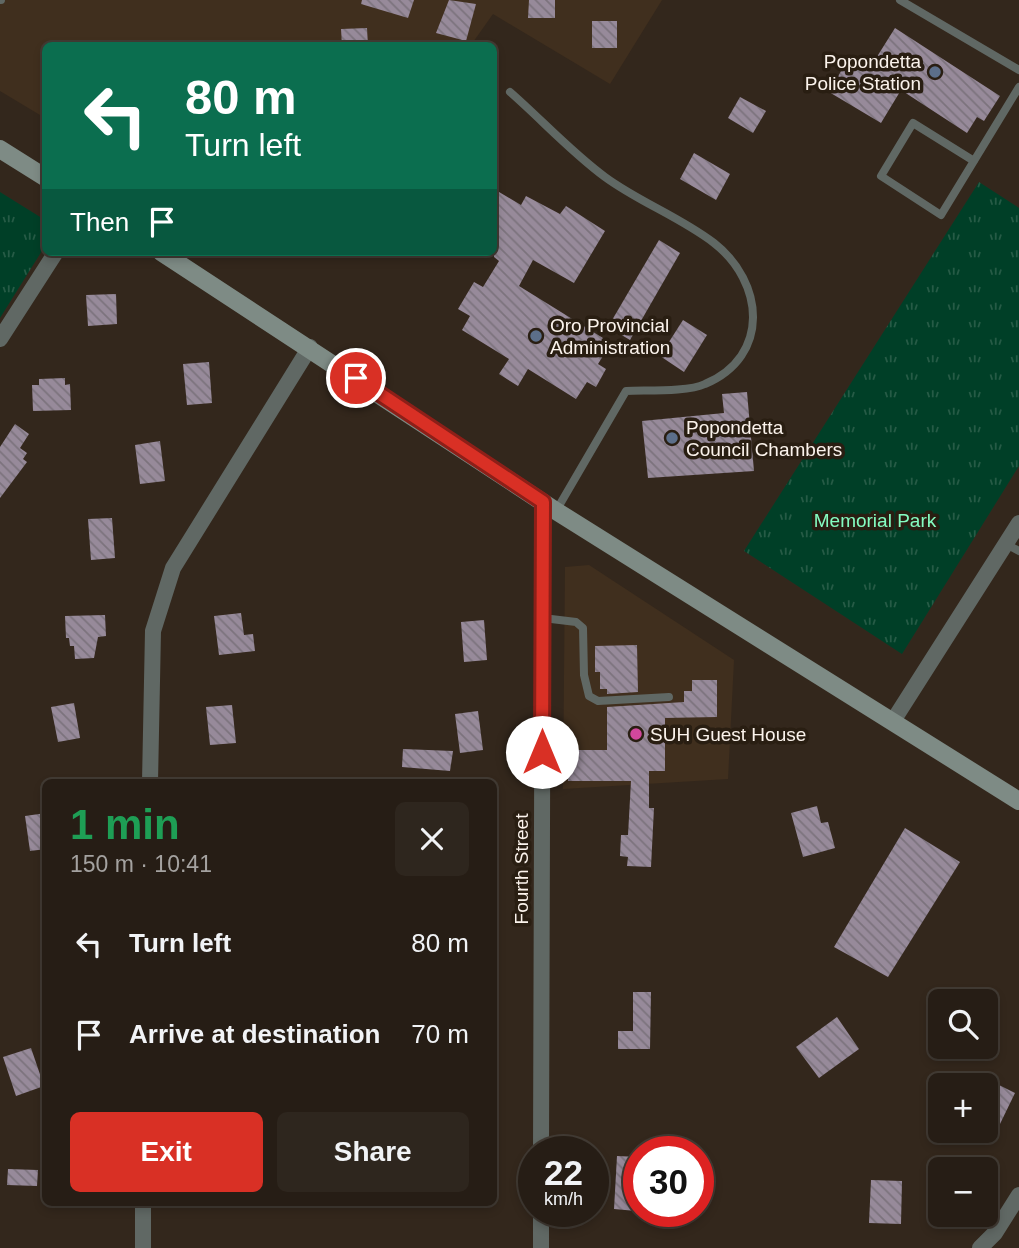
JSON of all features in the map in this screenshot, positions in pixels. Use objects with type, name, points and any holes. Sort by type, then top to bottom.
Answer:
[{"type":"main road","points":[[0,149],[42,175]]},
{"type":"main road","points":[[167,256],[549,506],[1019,801]]},
{"type":"street","points":[[0,339],[53,256]]},
{"type":"street","points":[[150,779],[153,631],[173,568],[310,347]]},
{"type":"street","name":"Fourth Street","points":[[541,1136],[542,618],[549,506]]},
{"type":"street","points":[[893,721],[1012,548],[1019,523]]},
{"type":"street","points":[[980,1248],[995,1233],[1019,1195]]},
{"type":"street","points":[[143,1206],[143,1248]]},
{"type":"street","points":[[541,1227],[541,1248]]},
{"type":"lane","points":[[900,0],[1019,70]]},
{"type":"lane","points":[[974,161],[913,123],[881,176],[941,215],[974,161],[1019,87]]},
{"type":"lane","points":[[510,92],[605,177],[715,244],[740,274],[751,303],[755,327],[751,344],[733,367],[704,385],[626,391],[549,506]]},
{"type":"lane","points":[[542,618],[576,622],[583,628],[583,675],[589,696],[598,701],[668,697]]},
{"type":"shaded area","points":[[0,0],[662,0],[610,84],[493,14],[473,42],[42,42],[42,116],[0,91]]},
{"type":"shaded area","name":"SUH Guest House","points":[[589,565],[734,660],[728,779],[563,789],[565,567]]},
{"type":"green space","name":"Memorial Park","points":[[979,182],[1019,208],[1019,466],[902,654],[744,551]]},
{"type":"green space","points":[[0,192],[42,218],[42,251],[0,318]]},
{"type":"building","points":[[362,0],[414,0],[408,18],[361,4]]},
{"type":"building","points":[[449,0],[476,4],[466,41],[436,33]]},
{"type":"building","points":[[529,0],[555,0],[555,18],[528,18]]},
{"type":"building","points":[[592,21],[617,21],[617,48],[592,48]]},
{"type":"building","points":[[367,28],[368,42],[342,42],[341,29]]},
{"type":"building","points":[[895,28],[1000,96],[984,121],[977,117],[967,133],[901,90],[881,123],[829,92],[848,59],[868,71]]},
{"type":"building","points":[[740,97],[766,111],[753,133],[728,118]]},
{"type":"building","points":[[694,153],[730,174],[716,200],[680,179]]},
{"type":"building","name":"Oro Provincial Administration","points":[[497,191],[521,205],[526,196],[560,214],[566,206],[605,231],[574,283],[533,260],[519,286],[611,343],[598,364],[606,369],[596,387],[587,382],[576,399],[528,369],[518,386],[499,374],[509,359],[462,330],[470,316],[458,309],[474,282],[483,287],[499,261],[494,257],[497,256]]},
{"type":"building","points":[[659,240],[680,253],[630,340],[608,327]]},
{"type":"building","points":[[116,294],[117,324],[88,326],[86,295]]},
{"type":"building","points":[[683,320],[707,335],[684,372],[660,356]]},
{"type":"building","points":[[209,362],[212,403],[187,405],[183,364]]},
{"type":"building","points":[[65,378],[65,385],[70,384],[71,410],[33,411],[32,385],[39,385],[39,379]]},
{"type":"building","name":"Popondetta Council Chambers","points":[[747,392],[754,471],[648,478],[642,421],[724,413],[722,394]]},
{"type":"building","points":[[15,424],[29,434],[20,448],[27,453],[23,459],[27,462],[0,498],[0,447]]},
{"type":"building","points":[[160,441],[165,481],[140,484],[135,445]]},
{"type":"building","points":[[112,518],[115,558],[91,560],[88,519]]},
{"type":"building","points":[[241,613],[244,635],[253,634],[255,651],[219,655],[214,616]]},
{"type":"building","points":[[105,615],[106,636],[98,637],[94,658],[75,659],[74,646],[70,646],[69,638],[66,638],[65,616]]},
{"type":"building","points":[[484,620],[487,660],[464,662],[461,622]]},
{"type":"building","points":[[637,645],[638,692],[607,694],[607,689],[600,689],[600,672],[595,672],[595,646]]},
{"type":"building","points":[[692,680],[717,680],[717,717],[665,718],[665,771],[649,771],[649,808],[654,808],[651,867],[627,866],[628,857],[620,856],[621,835],[628,835],[631,781],[568,781],[568,750],[607,750],[607,707],[684,702],[684,691],[692,691]]},
{"type":"building","points":[[74,703],[80,738],[58,742],[51,707]]},
{"type":"building","points":[[232,705],[236,743],[210,745],[206,707]]},
{"type":"building","points":[[478,711],[483,750],[460,753],[455,714]]},
{"type":"building","points":[[403,749],[453,751],[450,771],[402,767]]},
{"type":"building","points":[[817,806],[821,823],[828,822],[835,848],[803,857],[791,813]]},
{"type":"building","points":[[42,814],[42,850],[30,851],[25,816]]},
{"type":"building","points":[[905,828],[960,862],[888,977],[834,947]]},
{"type":"building","points":[[633,992],[651,992],[650,1049],[618,1049],[618,1031],[633,1031]]},
{"type":"building","points":[[837,1017],[859,1049],[819,1078],[796,1047]]},
{"type":"building","points":[[31,1048],[42,1087],[16,1096],[3,1057]]},
{"type":"building","points":[[998,1084],[1015,1093],[998,1126]]},
{"type":"building","points":[[617,1156],[623,1156],[623,1210],[614,1209]]},
{"type":"building","points":[[8,1169],[38,1170],[37,1186],[7,1185]]},
{"type":"building","points":[[871,1180],[902,1181],[901,1224],[869,1223]]},
{"type":"place","name":"Popondetta Police Station","points":[[935,72]]},
{"type":"place","name":"Oro Provincial Administration","points":[[536,336]]},
{"type":"place","name":"Popondetta Council Chambers","points":[[672,438]]},
{"type":"place","name":"SUH Guest House","points":[[636,734]]},
{"type":"route","points":[[356,378],[543,502],[542,752]]}]
